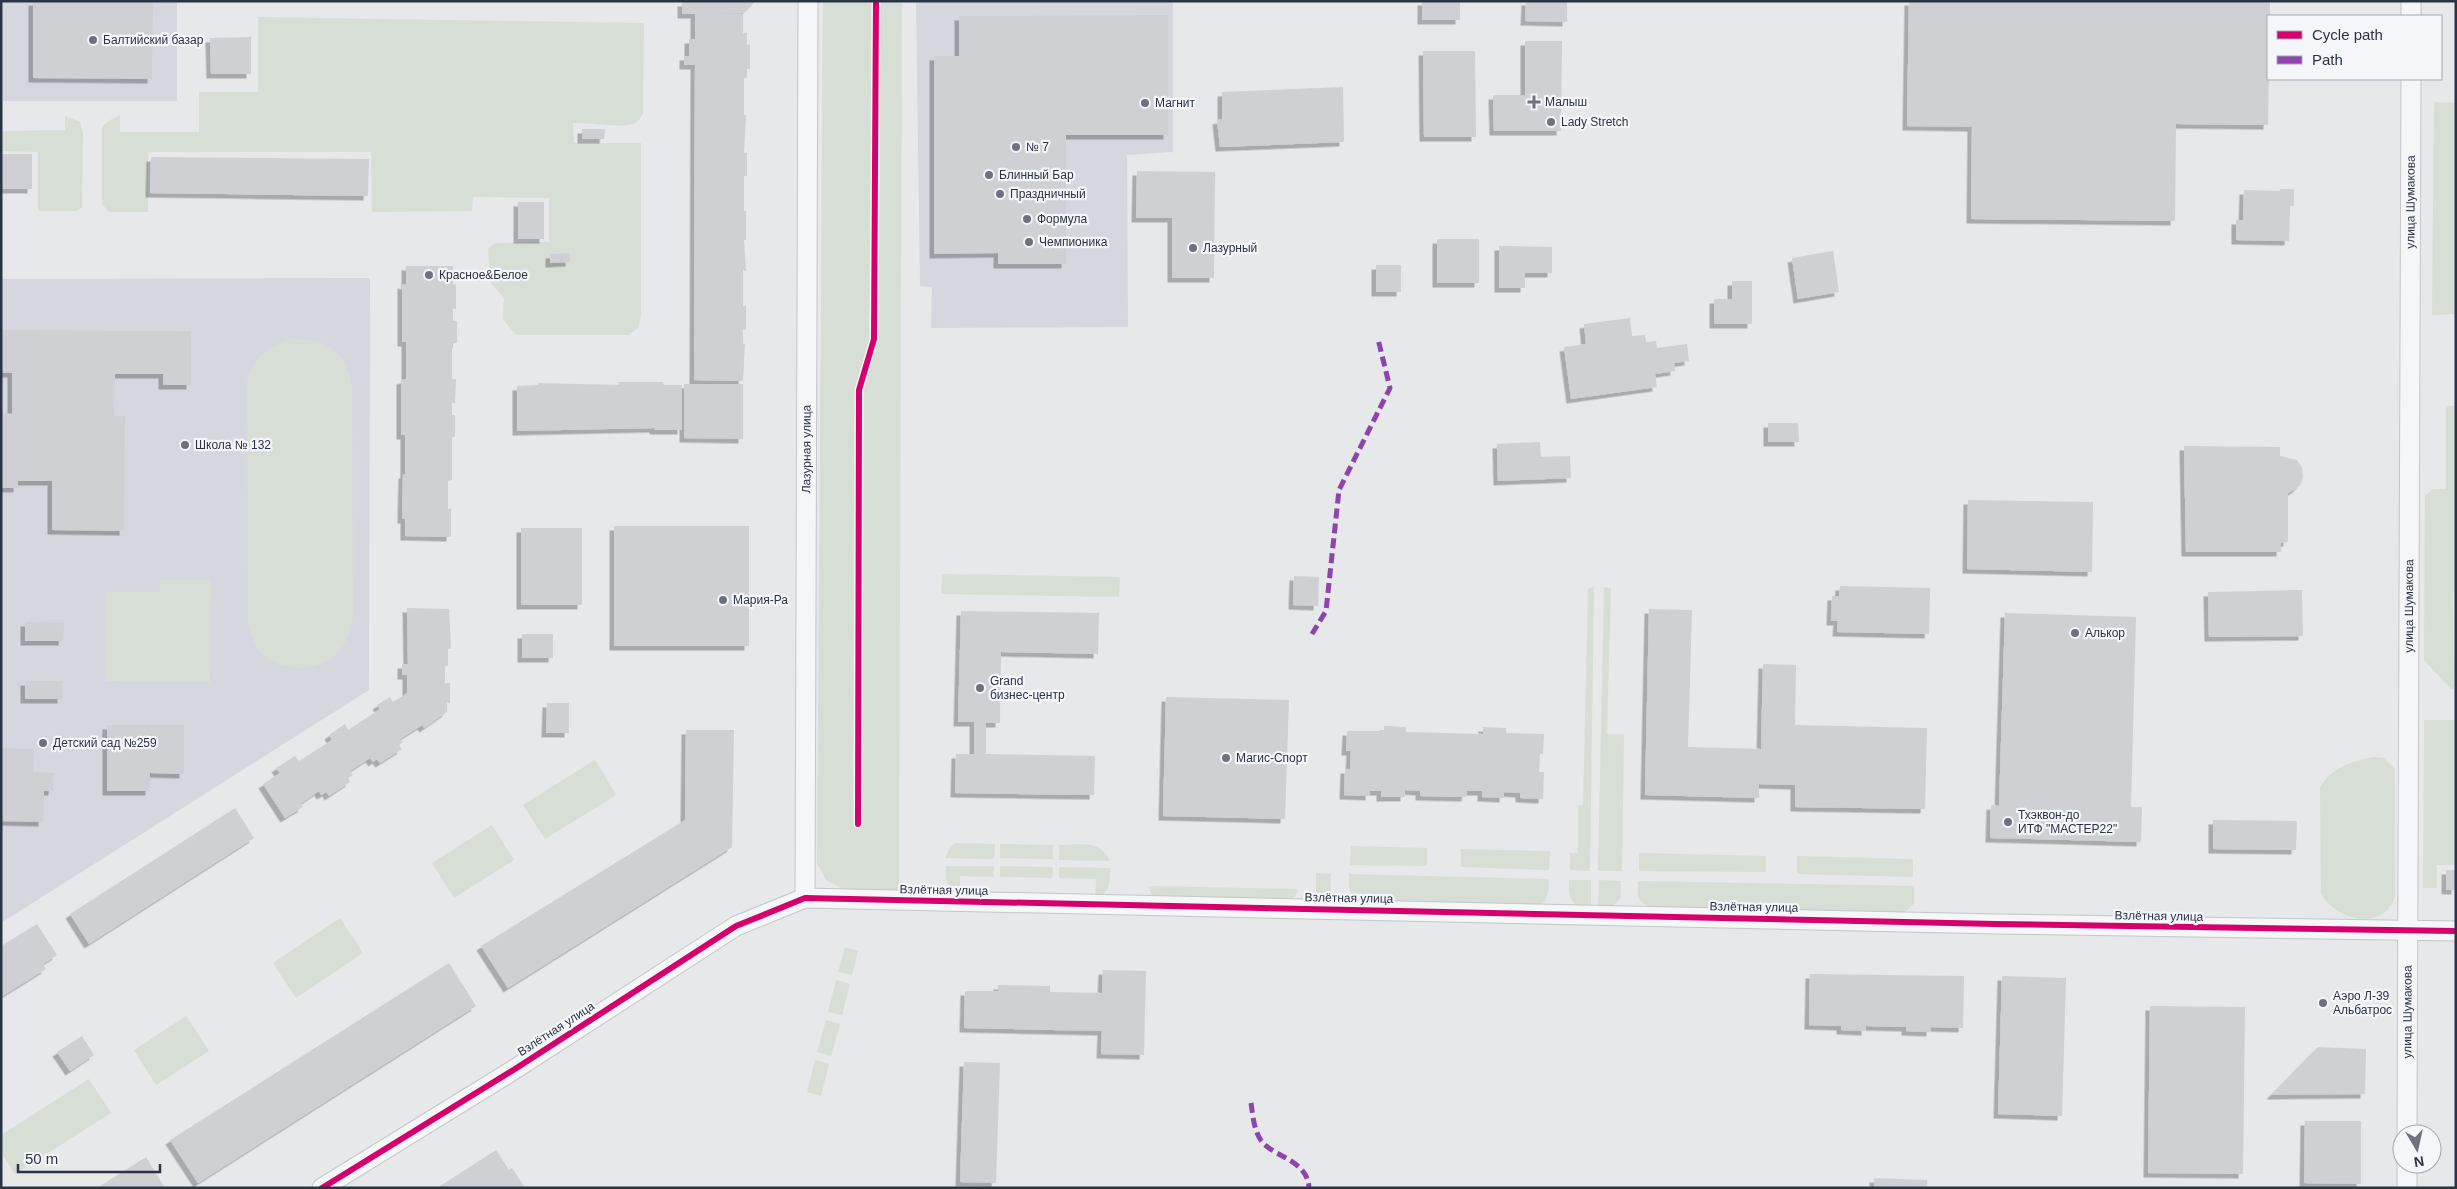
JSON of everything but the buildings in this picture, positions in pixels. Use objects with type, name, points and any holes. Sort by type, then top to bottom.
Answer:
[{"type":"street","name":"Лазурная улица","points":[[805,898],[808,1]]},
{"type":"street","points":[[2412,1],[2412,15]]},
{"type":"street","name":"улица Шумакова","points":[[2407,1124],[2412,80]]},
{"type":"street","name":"Взлётная улица","points":[[322,1188],[515,1069],[736,926],[805,898],[2006,924],[2456,931]]},
{"type":"street","points":[[2407,1174],[2407,1188]]},
{"type":"shaded area","points":[[3,1],[177,1],[177,101],[3,101]]},
{"type":"shaded area","points":[[823,1],[902,1],[899,892],[846,891],[826,880],[817,863]]},
{"type":"shaded area","points":[[916,1],[1173,1],[1173,152],[1127,155],[1128,327],[931,328],[932,287],[920,286]]},
{"type":"shaded area","points":[[258,17],[644,23],[643,114],[637,122],[630,125],[573,123],[574,143],[641,143],[641,316],[638,328],[629,335],[516,335],[503,319],[504,298],[491,283],[488,249],[495,243],[549,242],[549,198],[473,197],[472,211],[372,212],[371,152],[148,152],[148,212],[109,212],[102,204],[102,127],[120,115],[120,132],[199,132],[199,92],[258,92]]},
{"type":"shaded area","points":[[2434,102],[2456,103],[2456,314],[2432,315]]},
{"type":"shaded area","points":[[65,116],[80,122],[83,134],[82,207],[76,211],[38,211],[38,152],[1,151],[1,131],[65,130]]},
{"type":"shaded area","name":"Школа № 132","points":[[370,278],[369,690],[1,923],[1,279]]},
{"type":"shaded area","points":[[292,339],[314,341],[332,349],[345,363],[352,385],[353,616],[348,635],[339,652],[322,664],[300,668],[289,667],[269,660],[255,644],[248,625],[247,380],[254,365],[263,353],[276,345]]},
{"type":"shaded area","points":[[2446,406],[2456,406],[2456,592],[2453,592],[2454,689],[2451,689],[2424,660],[2425,496],[2433,489],[2446,489]]},
{"type":"shaded area","points":[[942,574],[1120,577],[1119,597],[941,594]]},
{"type":"shaded area","points":[[160,580],[211,580],[210,682],[106,681],[106,592],[160,592]]},
{"type":"shaded area","points":[[1594,587],[1590,871],[1570,870],[1570,853],[1578,853],[1578,806],[1583,805],[1588,589]]},
{"type":"shaded area","points":[[1604,587],[1611,588],[1607,734],[1624,735],[1622,871],[1598,871]]},
{"type":"shaded area","points":[[2424,720],[2455,720],[2456,865],[2437,865],[2437,888],[2423,888]]},
{"type":"shaded area","points":[[2373,757],[2384,758],[2395,769],[2395,896],[2390,907],[2381,915],[2371,918],[2360,918],[2348,916],[2337,910],[2328,903],[2321,893],[2320,788],[2330,775],[2342,766]]},
{"type":"shaded area","points":[[595,760],[616,795],[545,839],[523,805]]},
{"type":"shaded area","points":[[492,825],[514,860],[454,898],[432,863]]},
{"type":"shaded area","points":[[955,843],[995,844],[994,859],[945,858],[949,849]]},
{"type":"shaded area","points":[[1000,844],[1053,845],[1053,859],[1000,858]]},
{"type":"shaded area","points":[[1082,844],[1095,846],[1106,854],[1110,861],[1059,860],[1059,845]]},
{"type":"shaded area","points":[[1351,846],[1427,848],[1427,866],[1350,865]]},
{"type":"shaded area","points":[[1461,849],[1550,851],[1549,870],[1461,867]]},
{"type":"shaded area","points":[[1639,853],[1766,856],[1766,872],[1639,871]]},
{"type":"shaded area","points":[[1797,856],[1913,859],[1913,877],[1797,874]]},
{"type":"shaded area","points":[[946,866],[994,866],[994,877],[960,876],[960,895],[949,886]]},
{"type":"shaded area","points":[[1000,866],[1053,867],[1052,878],[1000,877]]},
{"type":"shaded area","points":[[1059,867],[1110,868],[1107,890],[1095,898],[1096,879],[1059,878]]},
{"type":"shaded area","points":[[1316,873],[1331,874],[1330,894],[1323,901],[1316,893]]},
{"type":"shaded area","points":[[1349,874],[1549,879],[1549,887],[1547,897],[1540,906],[1360,903],[1351,894]]},
{"type":"shaded area","points":[[1569,880],[1591,880],[1591,908],[1579,906],[1572,901],[1569,893]]},
{"type":"shaded area","points":[[1599,880],[1621,881],[1621,897],[1612,907],[1598,908]]},
{"type":"shaded area","points":[[1638,881],[1914,886],[1914,904],[1902,914],[1653,908],[1645,905],[1638,898]]},
{"type":"shaded area","points":[[1148,886],[1298,889],[1296,895],[1289,901],[1157,899],[1152,895]]},
{"type":"shaded area","points":[[340,918],[363,953],[296,998],[273,963]]},
{"type":"shaded area","points":[[845,947],[858,951],[852,975],[838,972]]},
{"type":"shaded area","points":[[836,980],[850,984],[842,1015],[828,1012]]},
{"type":"shaded area","points":[[186,1016],[209,1051],[156,1085],[134,1050]]},
{"type":"shaded area","points":[[826,1020],[840,1024],[831,1056],[817,1052]]},
{"type":"shaded area","points":[[815,1060],[829,1064],[821,1096],[807,1092]]},
{"type":"shaded area","points":[[89,1079],[111,1113],[15,1174],[1,1152],[1,1135]]},
{"type":"marked path","points":[[1312,634],[1326,611],[1339,490],[1390,388],[1378,339]]},
{"type":"marked path","points":[[1251,1103],[1254,1125],[1261,1140],[1270,1149],[1298,1166],[1304,1172],[1309,1188]]},
{"type":"cycle path","points":[[858,824],[859,390],[874,339],[876,1]]},
{"type":"cycle path","points":[[322,1188],[515,1069],[736,926],[805,898],[1996,924],[2456,931]]},
{"type":"place","name":"Балтийский базар","points":[[93,40]]},
{"type":"place","name":"Малыш","points":[[1534,102]]},
{"type":"place","name":"Магнит","points":[[1145,103]]},
{"type":"place","name":"Lady Stretch","points":[[1551,122]]},
{"type":"place","name":"№ 7","points":[[1016,147]]},
{"type":"place","name":"Блинный Бар","points":[[989,175]]},
{"type":"place","name":"Праздничный","points":[[1000,194]]},
{"type":"place","name":"Формула","points":[[1027,219]]},
{"type":"place","name":"Чемпионика","points":[[1029,242]]},
{"type":"place","name":"Лазурный","points":[[1193,248]]},
{"type":"place","name":"Красное&Белое","points":[[429,275]]},
{"type":"place","name":"Школа № 132","points":[[185,445]]},
{"type":"place","name":"Мария-Ра","points":[[723,600]]},
{"type":"place","name":"Алькор","points":[[2075,633]]},
{"type":"place","name":"Grand бизнес-центр","points":[[980,688]]},
{"type":"place","name":"Детский сад №259","points":[[43,743]]},
{"type":"place","name":"Магис-Спорт","points":[[1226,758]]},
{"type":"place","name":"Тхэквон-до ИТФ \"МАСТЕР22\"","points":[[2008,822]]},
{"type":"place","name":"Аэро Л-39 Альбатрос","points":[[2323,1003]]}]
